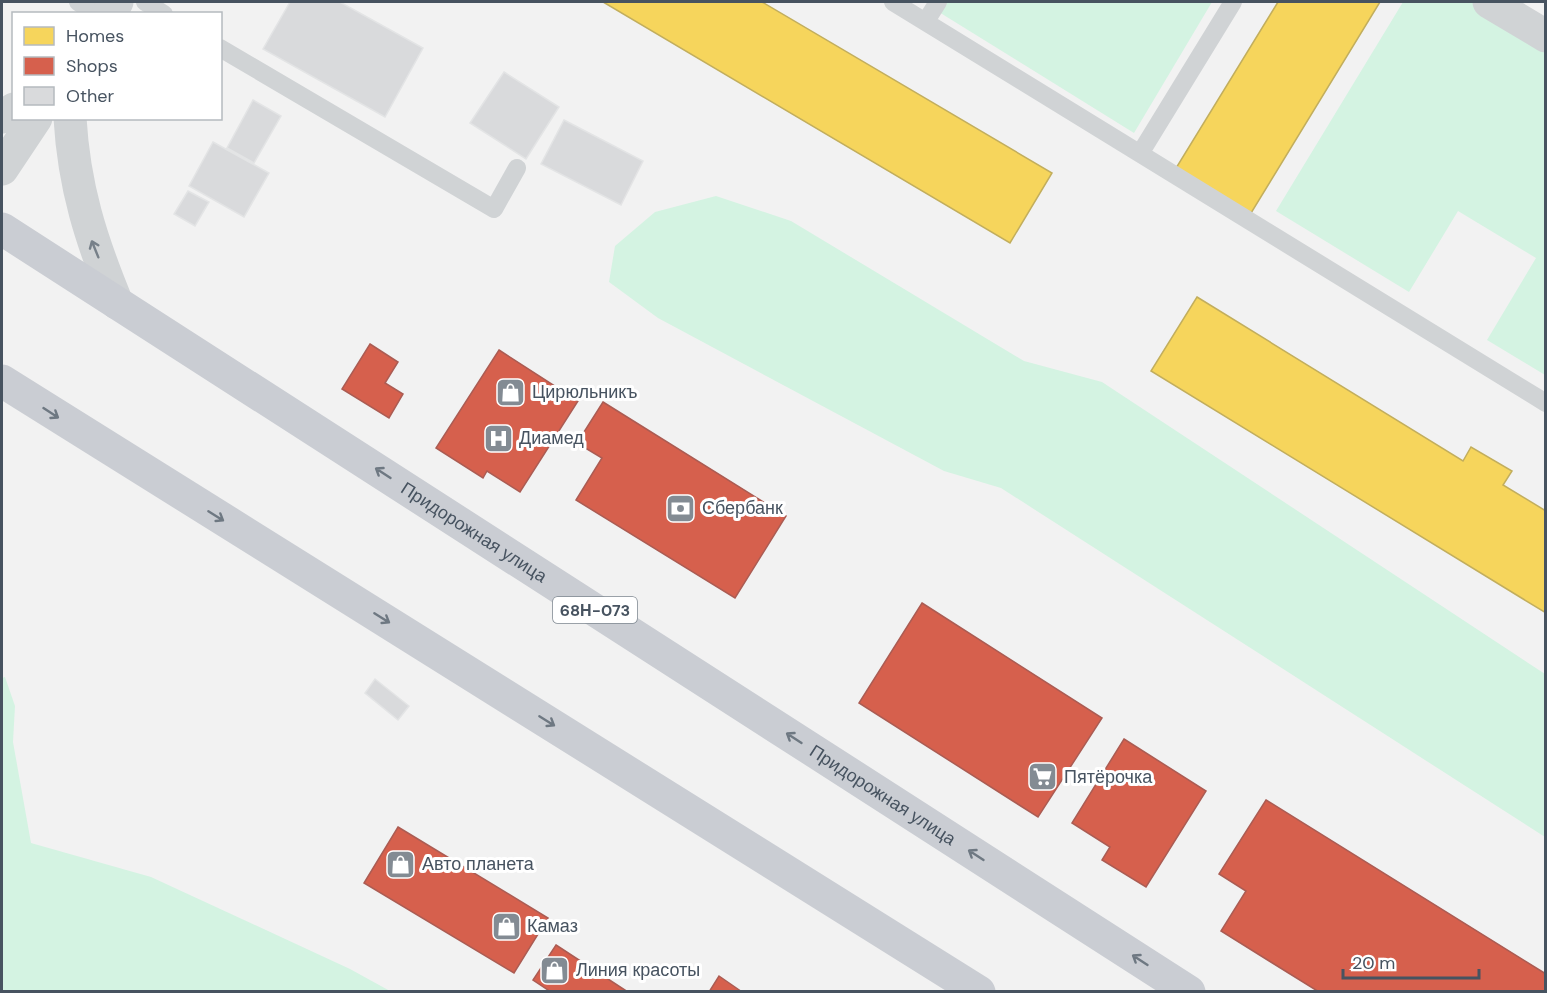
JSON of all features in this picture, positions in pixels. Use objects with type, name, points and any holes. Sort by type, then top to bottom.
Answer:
[{"type":"main road","name":"Придорожная улица","points":[[2,229],[1189,992]]},
{"type":"main road","points":[[2,381],[979,992]]},
{"type":"street","points":[[1489,2],[1545,36]]},
{"type":"street","points":[[2,169],[35,120]]},
{"type":"street","points":[[70,120],[77,187],[92,240],[117,303]]},
{"type":"lane","points":[[78,2],[93,12]]},
{"type":"lane","points":[[145,2],[161,12]]},
{"type":"lane","points":[[893,2],[1141,152],[1545,402]]},
{"type":"lane","points":[[926,21],[938,2]]},
{"type":"lane","points":[[1141,152],[1233,2]]},
{"type":"lane","points":[[222,49],[494,208],[517,168]]},
{"type":"green space","points":[[939,2],[1212,2],[1134,133],[934,9]]},
{"type":"green space","points":[[1403,2],[1482,2],[1545,40],[1545,375],[1487,340],[1536,258],[1458,211],[1409,292],[1276,211]]},
{"type":"green space","points":[[716,196],[791,221],[1024,361],[1102,382],[1545,674],[1545,837],[1001,488],[944,471],[658,318],[609,282],[615,246],[655,212]]},
{"type":"green space","points":[[5,677],[15,706],[13,742],[31,843],[151,877],[350,969],[390,991],[2,991],[2,678]]},
{"type":"building: Homes","points":[[603,2],[762,2],[1052,173],[1010,243]]},
{"type":"building: Homes","points":[[1278,2],[1380,2],[1248,218],[1173,173]]},
{"type":"building: Homes","points":[[1197,297],[1463,461],[1471,447],[1512,471],[1503,485],[1546,511],[1546,613],[1151,371]]},
{"type":"building: Shops","points":[[370,344],[398,362],[385,383],[403,394],[389,418],[342,389]]},
{"type":"building: Shops","points":[[499,350],[578,401],[520,492],[487,471],[483,478],[436,448]]},
{"type":"building: Shops","name":"Сбербанк","points":[[603,402],[786,516],[735,598],[576,500],[602,458],[577,443]]},
{"type":"building: Shops","points":[[922,603],[1102,718],[1038,817],[859,703]]},
{"type":"building: Shops","points":[[1124,739],[1206,791],[1146,887],[1102,860],[1110,847],[1072,823]]},
{"type":"building: Shops","points":[[1266,800],[1546,974],[1546,992],[1319,992],[1221,931],[1246,891],[1219,874]]},
{"type":"building: Shops","points":[[398,827],[548,918],[514,973],[364,883]]},
{"type":"building: Shops","points":[[556,945],[628,992],[551,992],[533,980]]},
{"type":"building: Shops","points":[[719,976],[742,992],[709,992]]},
{"type":"building: Other","points":[[290,2],[340,2],[423,48],[385,117],[263,49]]},
{"type":"building: Other","points":[[504,72],[559,107],[526,159],[470,123]]},
{"type":"building: Other","points":[[253,100],[281,116],[254,163],[227,148]]},
{"type":"building: Other","points":[[564,120],[643,161],[621,205],[541,164]]},
{"type":"building: Other","points":[[213,142],[269,173],[244,217],[189,186]]},
{"type":"building: Other","points":[[188,191],[209,202],[195,226],[174,214]]},
{"type":"building: Other","points":[[375,679],[409,706],[398,720],[365,693]]},
{"type":"place","name":"Цирюльникъ","points":[[511,392]]},
{"type":"place","name":"Диамед","points":[[498,438]]},
{"type":"place","name":"Сбербанк","points":[[681,508]]},
{"type":"place","name":"Пятёрочка","points":[[1043,777]]},
{"type":"place","name":"Авто планета","points":[[401,864]]},
{"type":"place","name":"Камаз","points":[[506,926]]},
{"type":"place","name":"Линия красоты","points":[[555,970]]}]
